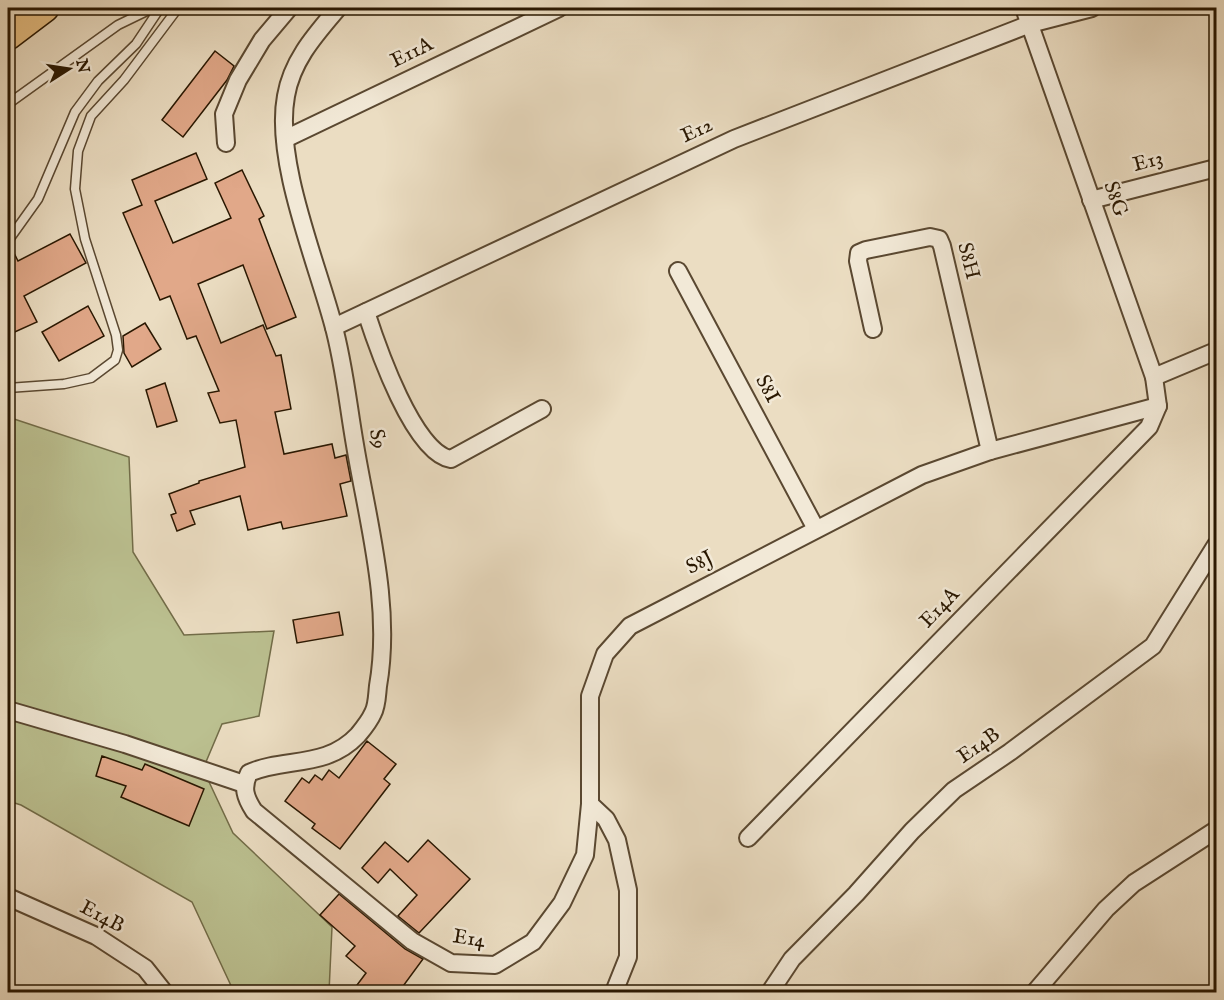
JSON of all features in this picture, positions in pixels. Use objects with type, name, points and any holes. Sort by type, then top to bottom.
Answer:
[{"type":"highway","points":[[8,36],[45,8]]},
{"type":"street","points":[[226,142],[224,114],[238,81],[262,40],[289,8]]},
{"type":"street","name":"S9","points":[[244,783],[249,773],[264,766],[302,763],[331,754],[357,736],[374,712],[382,663],[381,596],[334,327],[294,190],[285,139],[286,96],[292,76],[310,40],[338,8]]},
{"type":"street","name":"E11A","points":[[285,139],[559,8]]},
{"type":"street","name":"S8G","points":[[1024,8],[1154,377],[1158,406]]},
{"type":"street","name":"E12","points":[[334,327],[734,139],[1030,24],[1092,8]]},
{"type":"street","name":"E13","points":[[1091,200],[1216,168]]},
{"type":"street","name":"S8H","points":[[873,329],[858,261],[860,253],[930,237],[939,239],[990,451]]},
{"type":"street","name":"S8I","points":[[678,271],[816,529]]},
{"type":"street","points":[[366,312],[398,394],[422,437],[435,453],[444,458],[451,459],[543,409]]},
{"type":"street","points":[[1154,377],[1216,351]]},
{"type":"street","name":"S8J","points":[[590,804],[590,696],[605,654],[630,626],[922,476],[990,451],[1158,406]]},
{"type":"street","name":"E14A","points":[[748,838],[1149,427],[1158,406]]},
{"type":"street","name":"E14B","points":[[770,993],[792,959],[856,894],[912,831],[954,790],[1010,752],[1153,646],[1216,545]]},
{"type":"street","points":[[8,710],[125,744],[244,783]]},
{"type":"street","name":"E14","points":[[244,783],[245,798],[254,811],[412,941],[450,963],[495,965],[533,942],[562,903],[585,855],[590,804]]},
{"type":"street","points":[[590,804],[606,819],[617,840],[628,890],[628,957],[614,993]]},
{"type":"street","points":[[1035,993],[1106,909],[1134,883],[1216,830]]},
{"type":"street","name":"E14B","points":[[8,897],[96,936],[145,968],[164,993]]},
{"type":"lane","points":[[8,104],[118,25],[153,8]]},
{"type":"lane","points":[[8,241],[38,199],[75,112],[98,81],[136,44],[160,8]]},
{"type":"lane","points":[[8,388],[64,384],[92,378],[115,360],[118,350],[116,335],[85,239],[75,189],[78,151],[92,116],[124,80],[178,8]]},
{"type":"green space","points":[[8,417],[129,457],[133,552],[184,635],[274,631],[259,716],[222,724],[203,769],[233,833],[332,927],[329,992],[234,992],[192,902],[21,805],[8,801]]},
{"type":"building","points":[[215,51],[234,66],[227,80],[183,137],[162,120]]},
{"type":"building","points":[[196,153],[207,179],[155,201],[173,243],[231,218],[215,183],[242,170],[264,216],[259,219],[296,317],[267,329],[243,265],[198,284],[221,343],[263,325],[276,356],[281,355],[291,409],[275,412],[284,454],[332,444],[335,458],[346,455],[351,481],[340,484],[347,516],[283,529],[281,522],[248,530],[240,496],[190,511],[195,524],[177,531],[171,515],[176,513],[169,494],[199,483],[199,481],[245,467],[236,420],[220,423],[208,393],[219,391],[196,336],[187,339],[170,296],[160,300],[123,213],[142,205],[132,180]]},
{"type":"building","points":[[70,234],[86,263],[24,296],[37,322],[8,335],[8,247],[11,247],[18,261]]},
{"type":"building","points":[[88,306],[104,336],[59,361],[42,332]]},
{"type":"building","points":[[145,323],[161,349],[132,367],[124,353],[123,336]]},
{"type":"building","points":[[165,383],[177,421],[157,427],[146,390]]},
{"type":"building","points":[[339,612],[343,635],[297,643],[293,620]]},
{"type":"building","points":[[367,741],[396,764],[384,779],[390,784],[340,849],[312,828],[315,824],[285,801],[302,778],[309,783],[315,775],[322,780],[329,770],[339,778]]},
{"type":"building","points":[[102,756],[142,770],[145,764],[204,789],[189,826],[121,797],[126,786],[96,776]]},
{"type":"building","points":[[428,840],[470,879],[419,933],[398,916],[417,895],[390,869],[378,883],[362,868],[385,842],[408,862]]},
{"type":"building","points":[[339,894],[405,949],[423,959],[398,993],[351,993],[366,973],[346,956],[355,946],[320,915]]}]
